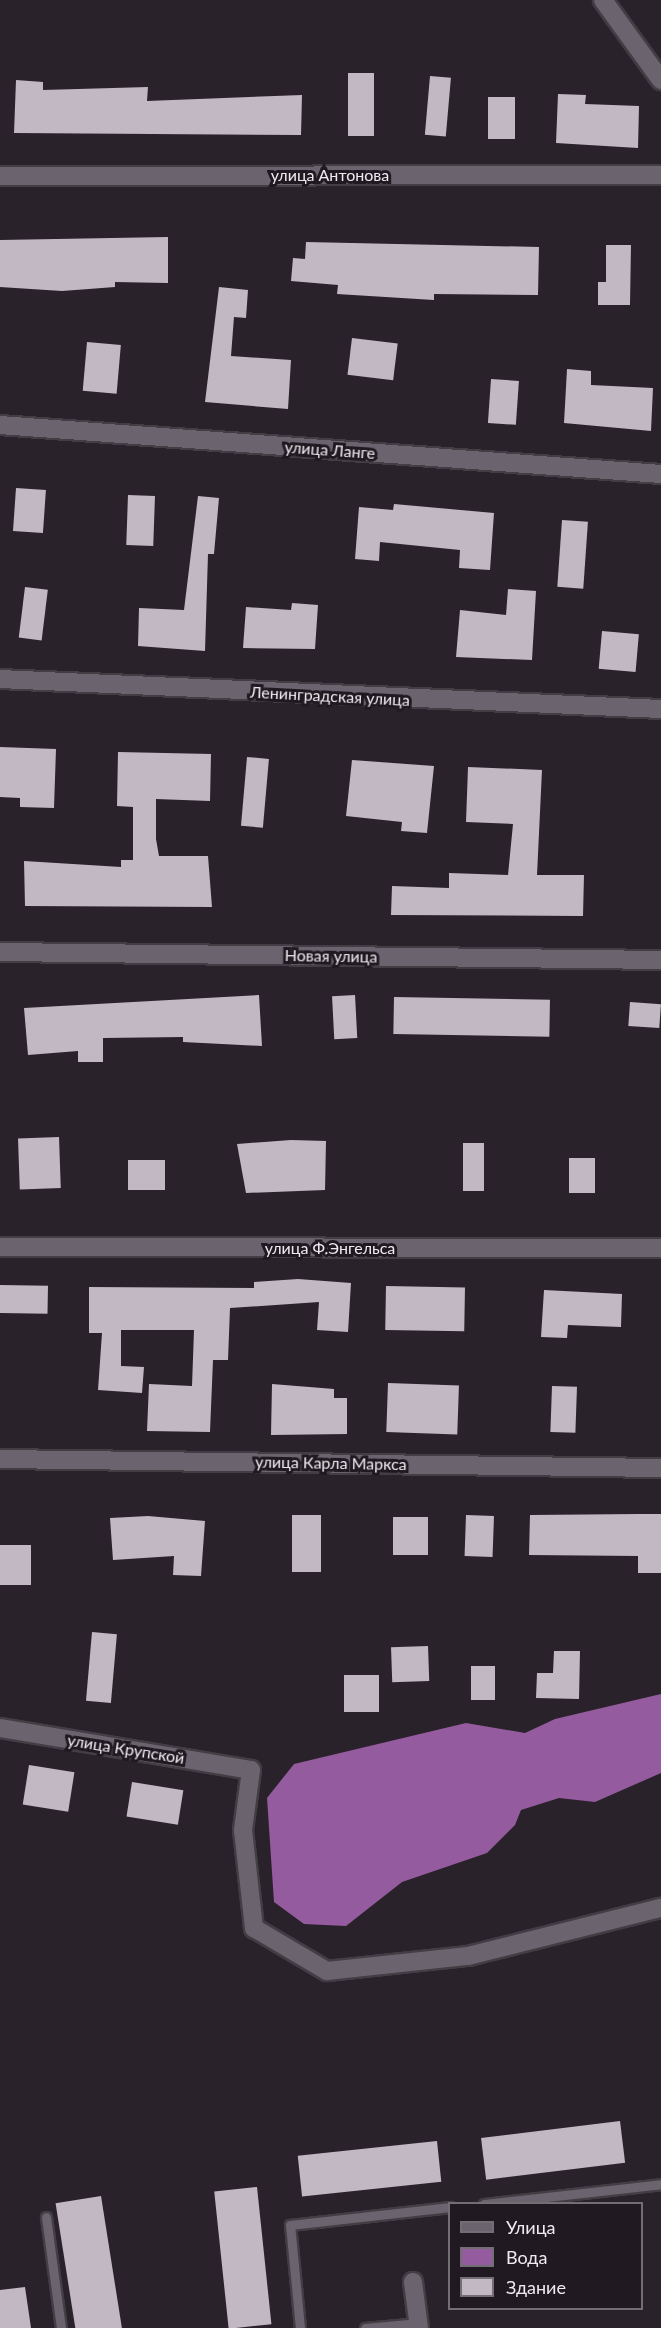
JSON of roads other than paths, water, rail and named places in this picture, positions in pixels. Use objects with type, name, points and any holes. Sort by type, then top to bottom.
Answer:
[{"type":"street","points":[[603,0],[661,80]]},
{"type":"street","name":"улица Антонова","points":[[0,176],[661,175]]},
{"type":"street","name":"улица Ланге","points":[[0,425],[661,474]]},
{"type":"street","name":"Ленинградская улица","points":[[0,679],[661,709]]},
{"type":"street","name":"Новая улица","points":[[0,952],[661,960]]},
{"type":"street","name":"улица Ф.Энгельса","points":[[0,1247],[661,1248]]},
{"type":"street","name":"улица Карла Маркса","points":[[0,1459],[661,1468]]},
{"type":"street","name":"улица Крупской","points":[[0,1728],[251,1770],[243,1830],[254,1928],[327,1971],[468,1956],[661,1908]]},
{"type":"street","points":[[413,2282],[419,2326]]},
{"type":"lane","points":[[502,2202],[661,2184]]},
{"type":"lane","points":[[300,2328],[290,2225],[448,2207]]},
{"type":"lane","points":[[45,2217],[61,2328]]},
{"type":"lane","points":[[365,2328],[419,2326]]},
{"type":"water","points":[[661,1694],[661,1773],[595,1802],[559,1798],[521,1810],[515,1825],[487,1853],[402,1882],[346,1926],[304,1924],[274,1902],[267,1798],[294,1764],[466,1723],[525,1733],[555,1719]]}]
